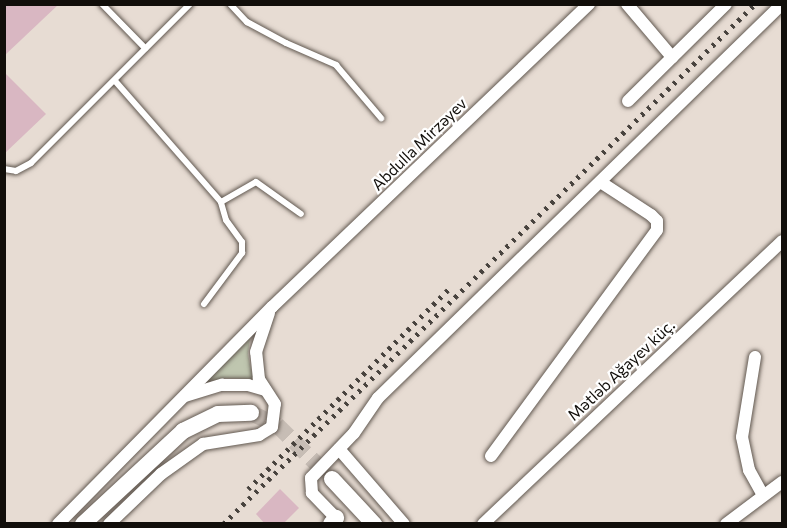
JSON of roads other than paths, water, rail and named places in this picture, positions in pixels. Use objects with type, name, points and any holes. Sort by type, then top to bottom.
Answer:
[{"type":"street","name":"Abdulla Mirzəyev","points":[[58,524],[272,307],[589,4]]},
{"type":"street","points":[[627,4],[672,57]]},
{"type":"street","points":[[628,101],[726,4]]},
{"type":"street","points":[[336,522],[310,487],[315,472],[339,449],[390,386],[602,183],[782,4]]},
{"type":"street","points":[[491,456],[657,230],[657,221],[651,215],[602,183]]},
{"type":"street","name":"Mətləb Ağayev küç.","points":[[483,524],[783,241]]},
{"type":"street","points":[[109,524],[161,474],[203,444],[267,431],[274,423],[276,411],[257,369],[256,352],[272,307]]},
{"type":"street","points":[[755,357],[742,436],[749,470],[763,495]]},
{"type":"street","points":[[181,398],[222,385],[248,385],[265,390]]},
{"type":"street","points":[[83,524],[183,431],[218,414],[251,414]]},
{"type":"street","points":[[339,449],[404,524]]},
{"type":"street","points":[[332,479],[374,524]]},
{"type":"street","points":[[726,524],[783,482]]},
{"type":"lane","points":[[102,4],[145,48]]},
{"type":"lane","points":[[4,169],[16,171],[31,163],[78,113],[116,82],[145,48],[190,4]]},
{"type":"lane","points":[[230,4],[247,22],[276,38],[336,64],[381,118]]},
{"type":"lane","points":[[116,82],[221,202],[226,220],[242,242],[242,254],[204,304]]},
{"type":"lane","points":[[221,202],[256,182],[301,214]]},
{"type":"tunnel","points":[[251,413],[277,425],[332,479]]},
{"type":"railway","points":[[223,524],[755,4]]},
{"type":"railway","points":[[248,489],[452,286]]}]
